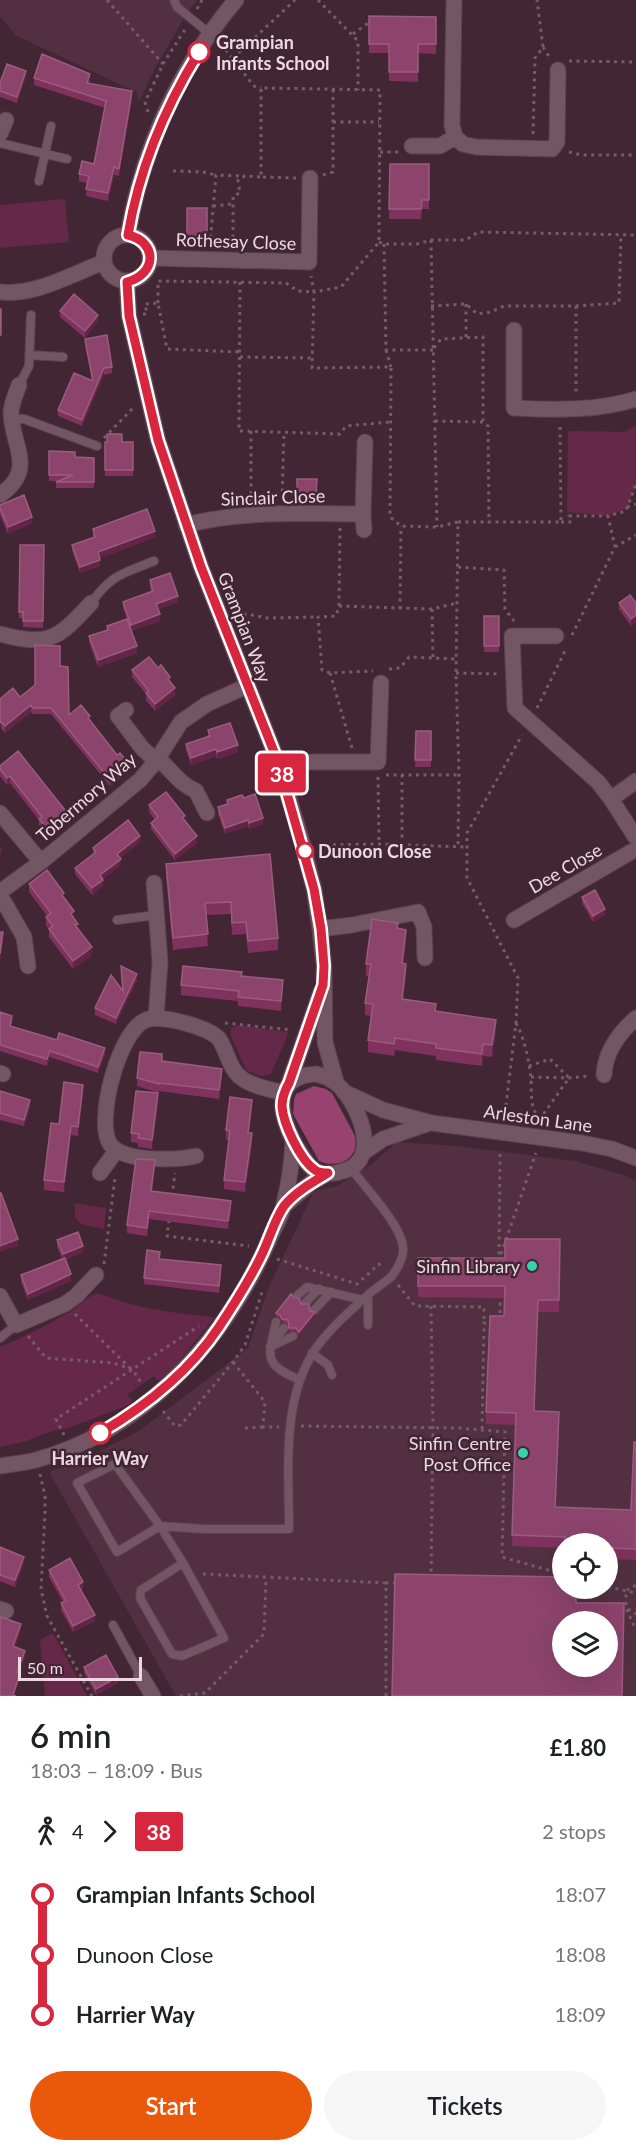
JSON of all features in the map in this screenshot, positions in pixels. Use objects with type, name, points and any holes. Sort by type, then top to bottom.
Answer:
[{"type":"street","points":[[128,235],[141,175],[164,114],[178,86],[210,34],[236,0]]},
{"type":"street","points":[[454,0],[452,125],[455,137],[463,144],[476,147],[552,149],[557,142],[559,65]]},
{"type":"street","points":[[412,146],[441,146],[455,137]]},
{"type":"street","name":"Rothesay Close","points":[[150,258],[309,262],[310,178]]},
{"type":"street","points":[[121,235],[128,235],[136,236],[144,242],[150,258],[144,274],[138,279],[127,282],[112,276],[104,262],[105,248],[110,241],[121,235]]},
{"type":"street","points":[[0,292],[27,291],[104,262]]},
{"type":"street","name":"Grampian Way","points":[[127,282],[129,316],[158,440],[186,525],[278,762],[304,849],[321,929],[324,966],[324,1042],[340,1087]]},
{"type":"street","points":[[514,330],[514,408],[560,410],[622,404],[636,399]]},
{"type":"street","points":[[0,495],[15,481],[21,469],[11,410],[19,385]]},
{"type":"street","name":"Sinclair Close","points":[[186,525],[205,520],[252,515],[339,514],[364,522],[365,442]]},
{"type":"street","points":[[0,634],[29,641],[58,635],[91,603]]},
{"type":"street","points":[[556,636],[512,636],[515,708],[597,782],[636,838]]},
{"type":"street","points":[[278,762],[357,763],[378,770],[381,683]]},
{"type":"street","name":"Tobermory Way","points":[[0,894],[140,780],[181,722],[207,704],[247,686]]},
{"type":"street","points":[[126,710],[118,716],[142,748],[169,768],[183,785],[196,791],[207,813]]},
{"type":"street","points":[[611,799],[636,781]]},
{"type":"street","points":[[0,813],[41,862]]},
{"type":"street","name":"Dee Close","points":[[514,920],[636,849]]},
{"type":"street","points":[[154,883],[160,962],[156,1018]]},
{"type":"street","points":[[0,894],[24,937],[28,966]]},
{"type":"street","points":[[321,929],[418,912],[424,927],[425,958]]},
{"type":"street","name":"Grampian Way","points":[[287,1088],[323,985]]},
{"type":"street","points":[[114,1153],[105,1133],[115,1065],[133,1029],[145,1020],[156,1018],[206,1030],[219,1039],[238,1075],[250,1083],[287,1088]]},
{"type":"street","points":[[604,1075],[604,1062],[609,1049],[636,1018]]},
{"type":"street","points":[[316,1074],[326,1076],[340,1087],[354,1108],[366,1140],[364,1152],[351,1168],[346,1171],[328,1173],[316,1171],[307,1164],[293,1141],[284,1116],[282,1105],[287,1088],[304,1075],[316,1074]]},
{"type":"street","name":"Arleston Lane","points":[[340,1087],[383,1110],[432,1123],[582,1143],[612,1149],[636,1158]]},
{"type":"street","name":"Arleston Lane","points":[[364,1152],[383,1139],[432,1123]]},
{"type":"street","points":[[0,1466],[36,1460],[70,1447],[128,1416],[174,1380],[218,1329],[249,1280],[284,1206],[293,1141]]},
{"type":"street","points":[[114,1153],[176,1160],[196,1156]]},
{"type":"street","points":[[100,1173],[114,1153]]},
{"type":"street","points":[[284,1206],[312,1182],[328,1173]]},
{"type":"street","points":[[0,1296],[16,1325],[65,1304],[96,1275]]},
{"type":"street","points":[[141,1676],[153,1696]]},
{"type":"lane","points":[[174,0],[177,7],[210,34]]},
{"type":"lane","points":[[39,182],[51,126]]},
{"type":"lane","points":[[0,143],[68,159]]},
{"type":"lane","points":[[19,385],[29,366],[31,315]]},
{"type":"lane","points":[[29,356],[63,357]]},
{"type":"lane","points":[[12,419],[24,419],[97,446]]},
{"type":"lane","points":[[91,603],[114,577],[154,561]]},
{"type":"lane","points":[[117,920],[157,915]]},
{"type":"lane","points":[[183,1563],[141,1590],[140,1598],[172,1654],[182,1656],[224,1638],[183,1563],[160,1526],[115,1464],[77,1483],[117,1552],[160,1526],[204,1529],[289,1529],[290,1426],[300,1380],[312,1353],[336,1324],[391,1276],[404,1250],[401,1235],[395,1224],[351,1168]]},
{"type":"lane","points":[[297,1296],[307,1287],[365,1298]]},
{"type":"lane","points":[[305,1303],[319,1289]]},
{"type":"lane","points":[[314,1310],[331,1292]]},
{"type":"lane","points":[[365,1298],[368,1325]]},
{"type":"lane","points":[[276,1322],[270,1357],[274,1366],[283,1373],[300,1380]]},
{"type":"lane","points":[[0,1338],[16,1325]]},
{"type":"lane","points":[[270,1347],[284,1328]]},
{"type":"lane","points":[[270,1347],[293,1336]]},
{"type":"lane","points":[[312,1353],[328,1365],[332,1375]]},
{"type":"lane","points":[[113,1625],[141,1676]]},
{"type":"path","points":[[106,0],[163,64]]},
{"type":"path","points":[[156,137],[145,102],[163,64],[192,20],[202,0]]},
{"type":"path","points":[[233,58],[295,0]]},
{"type":"path","points":[[318,0],[358,41],[358,90]]},
{"type":"path","points":[[533,148],[535,58],[543,47],[537,0]]},
{"type":"path","points":[[353,34],[370,21],[380,21]]},
{"type":"path","points":[[210,34],[233,58],[254,86],[380,90],[379,242],[341,287],[314,292],[298,291],[286,283],[158,281],[158,303],[167,349],[313,358]]},
{"type":"path","points":[[559,65],[636,62]]},
{"type":"path","points":[[261,88],[261,177]]},
{"type":"path","points":[[173,171],[216,175],[310,178],[333,172],[333,89]]},
{"type":"path","points":[[333,122],[379,123]]},
{"type":"path","points":[[552,149],[581,155],[636,155]]},
{"type":"path","points":[[210,245],[216,175]]},
{"type":"path","points":[[233,261],[233,196],[240,193],[238,180],[245,176]]},
{"type":"path","points":[[213,206],[233,204]]},
{"type":"path","points":[[379,242],[417,244],[431,240],[466,240],[478,232],[636,235]]},
{"type":"path","points":[[431,306],[466,304],[477,314],[491,312],[504,306],[576,306],[619,303],[621,234]]},
{"type":"path","points":[[431,240],[437,527]]},
{"type":"path","points":[[384,244],[386,350],[391,367],[390,517],[401,526],[437,527],[458,522],[570,522],[569,516],[608,516],[626,511],[636,484]]},
{"type":"path","points":[[240,282],[238,430],[340,434],[346,426],[390,422]]},
{"type":"path","points":[[314,292],[312,368],[391,367]]},
{"type":"path","points":[[129,316],[147,314],[145,304],[158,303]]},
{"type":"path","points":[[466,304],[466,338]]},
{"type":"path","points":[[576,306],[576,408]]},
{"type":"path","points":[[433,350],[441,339],[483,338],[483,422]]},
{"type":"path","points":[[386,350],[433,350]]},
{"type":"path","points":[[97,446],[146,394]]},
{"type":"path","points":[[560,410],[561,522]]},
{"type":"path","points":[[435,421],[483,422],[488,426],[489,523]]},
{"type":"path","points":[[251,431],[252,515]]},
{"type":"path","points":[[282,515],[284,432]]},
{"type":"path","points":[[627,507],[636,504]]},
{"type":"path","points":[[222,616],[247,614],[267,618],[336,616],[339,606],[339,514]]},
{"type":"path","points":[[608,516],[615,547]]},
{"type":"path","points":[[458,522],[456,659],[458,846]]},
{"type":"path","points":[[400,609],[401,526]]},
{"type":"path","points":[[505,1113],[516,1023],[518,978],[467,878],[467,833],[530,722],[615,547],[636,535]]},
{"type":"path","points":[[458,567],[504,570],[505,609],[522,636]]},
{"type":"path","points":[[339,606],[432,609],[457,603]]},
{"type":"path","points":[[432,609],[433,657]]},
{"type":"path","points":[[318,617],[322,670],[330,673],[400,668],[409,657],[456,659]]},
{"type":"path","points":[[330,673],[357,763]]},
{"type":"path","points":[[456,673],[513,674]]},
{"type":"path","points":[[379,844],[378,770],[402,775],[459,775]]},
{"type":"path","points":[[402,775],[402,846]]},
{"type":"path","points":[[304,849],[319,845],[379,844],[466,847]]},
{"type":"path","points":[[206,1030],[227,1022],[305,1032]]},
{"type":"path","points":[[529,1066],[550,1059],[569,1078]]},
{"type":"path","points":[[531,1077],[569,1078],[604,1075]]},
{"type":"path","points":[[540,1119],[569,1078]]},
{"type":"path","points":[[499,1270],[500,1151]]},
{"type":"path","points":[[96,1275],[105,1262],[116,1171],[114,1153]]},
{"type":"path","points":[[244,1255],[248,1245]]},
{"type":"path","points":[[391,1276],[414,1306],[484,1307],[482,1430]]},
{"type":"path","points":[[163,1411],[175,1426],[181,1425],[245,1345],[263,1287],[249,1280]]},
{"type":"path","points":[[484,1323],[500,1324],[500,1291]]},
{"type":"path","points":[[65,1304],[132,1369],[142,1384]]},
{"type":"path","points":[[431,1306],[434,1428],[431,1583]]},
{"type":"path","points":[[70,1447],[56,1419],[204,1322]]},
{"type":"path","points":[[16,1325],[27,1333],[46,1358],[113,1363],[132,1369]]},
{"type":"path","points":[[233,1362],[265,1402],[263,1427]]},
{"type":"path","points":[[245,1428],[290,1426],[434,1428],[505,1432],[502,1557],[552,1571]]},
{"type":"path","points":[[36,1460],[45,1496],[44,1540],[40,1574],[47,1616],[92,1696]]},
{"type":"path","points":[[203,1574],[407,1583]]},
{"type":"path","points":[[180,1696],[205,1693],[264,1634],[266,1578]]},
{"type":"path","points":[[386,1583],[386,1696]]},
{"type":"path","points":[[626,1591],[636,1586]]},
{"type":"path","points":[[618,1589],[636,1593]]},
{"type":"path","points":[[626,1591],[626,1608],[636,1630]]},
{"type":"path","points":[[626,1608],[636,1614]]},
{"type":"shaded area","points":[[0,0],[197,0],[155,68],[139,102],[136,92],[17,36],[0,17]]},
{"type":"shaded area","points":[[65,199],[69,242],[0,248],[0,205]]},
{"type":"shaded area","points":[[636,426],[636,484],[627,508],[608,516],[567,512],[568,431],[625,432]]},
{"type":"shaded area","points":[[238,1025],[287,1032],[271,1074],[261,1076],[246,1070],[231,1036],[231,1028]]},
{"type":"shaded area","points":[[314,1086],[332,1093],[354,1134],[355,1149],[347,1160],[334,1164],[319,1161],[293,1114],[296,1094]]},
{"type":"shaded area","points":[[397,1142],[457,1146],[575,1161],[627,1176],[636,1181],[636,1696],[176,1696],[49,1472],[100,1451],[139,1431],[248,1348],[268,1289],[314,1191],[337,1186],[372,1164]]},
{"type":"shaded area","points":[[75,1203],[106,1208],[104,1229],[81,1224],[75,1217]]},
{"type":"shaded area","points":[[98,1293],[155,1310],[215,1317],[172,1370],[158,1381],[154,1376],[127,1395],[133,1401],[128,1405],[69,1428],[0,1447],[0,1347],[54,1321]]},
{"type":"shaded area","points":[[53,1633],[87,1696],[45,1696],[40,1640]]},
{"type":"building","points":[[369,16],[436,17],[436,44],[418,44],[418,72],[389,72],[389,44],[369,44]]},
{"type":"building","points":[[42,54],[90,74],[87,83],[132,91],[119,169],[114,167],[108,193],[86,189],[89,176],[79,174],[82,161],[94,164],[106,101],[34,78]]},
{"type":"building","points":[[7,64],[26,71],[17,97],[0,91],[0,83]]},
{"type":"building","points":[[390,164],[429,164],[429,200],[422,200],[421,209],[389,209]]},
{"type":"building","points":[[187,208],[207,208],[207,236],[187,236]]},
{"type":"building","points":[[74,294],[98,315],[85,331],[60,311]]},
{"type":"building","points":[[1,309],[1,335],[0,335]]},
{"type":"building","points":[[107,335],[112,367],[104,368],[82,420],[58,410],[74,373],[93,381],[85,339]]},
{"type":"building","points":[[107,434],[122,434],[122,442],[133,442],[133,470],[105,470]]},
{"type":"building","points":[[49,451],[75,452],[75,457],[94,458],[94,482],[56,482],[73,475],[49,475]]},
{"type":"building","points":[[297,479],[317,479],[316,496],[297,496]]},
{"type":"building","points":[[24,495],[32,517],[8,527],[0,505]]},
{"type":"building","points":[[147,509],[155,531],[98,552],[100,560],[80,567],[72,545],[95,537],[93,529]]},
{"type":"building","points":[[20,545],[44,545],[43,621],[23,621],[23,612],[19,612]]},
{"type":"building","points":[[170,573],[178,596],[156,604],[160,614],[131,625],[123,602],[153,591],[150,580]]},
{"type":"building","points":[[630,595],[636,603],[636,615],[631,619],[619,603]]},
{"type":"building","points":[[484,616],[499,616],[499,646],[484,646]]},
{"type":"building","points":[[127,619],[137,646],[98,660],[89,636],[108,630],[107,626]]},
{"type":"building","points":[[35,645],[60,646],[60,666],[68,667],[69,715],[81,705],[90,716],[88,718],[117,755],[120,753],[129,764],[110,780],[51,708],[33,708],[31,705],[5,726],[0,723],[0,699],[13,688],[20,697],[35,685]]},
{"type":"building","points":[[149,657],[158,668],[161,665],[175,688],[155,704],[146,693],[149,691],[132,670]]},
{"type":"building","points":[[230,723],[238,745],[217,752],[216,749],[191,758],[186,744],[210,736],[208,730]]},
{"type":"building","points":[[416,731],[431,731],[431,760],[415,760]]},
{"type":"building","points":[[18,751],[68,814],[48,830],[39,819],[42,817],[10,776],[7,778],[0,769],[0,766]]},
{"type":"building","points":[[166,792],[197,836],[175,854],[151,823],[158,817],[149,805]]},
{"type":"building","points":[[255,794],[263,818],[249,823],[248,820],[225,828],[218,807],[228,804],[227,800]]},
{"type":"building","points":[[128,820],[140,836],[117,854],[121,859],[100,875],[103,880],[92,888],[75,868],[96,852],[93,848]]},
{"type":"building","points":[[270,854],[278,938],[248,941],[246,922],[232,923],[231,902],[205,903],[208,934],[173,938],[166,864]]},
{"type":"building","points":[[47,870],[74,911],[71,914],[78,924],[75,925],[92,947],[73,961],[49,929],[53,926],[46,917],[51,913],[29,884]]},
{"type":"building","points":[[595,890],[605,909],[593,916],[582,897]]},
{"type":"building","points":[[372,919],[398,923],[397,928],[406,930],[402,963],[406,964],[402,999],[436,1004],[435,1011],[496,1020],[492,1045],[483,1044],[482,1054],[436,1048],[436,1044],[395,1038],[394,1044],[368,1040],[373,1004],[365,1003],[371,964],[366,964]]},
{"type":"building","points":[[0,932],[3,932],[0,954]]},
{"type":"building","points":[[121,966],[137,974],[116,1018],[95,1008],[111,975],[123,991]]},
{"type":"building","points":[[183,966],[242,972],[241,976],[283,980],[281,1001],[238,997],[239,991],[181,985]]},
{"type":"building","points":[[0,1012],[12,1016],[10,1026],[57,1040],[59,1033],[105,1048],[98,1067],[50,1051],[47,1059],[0,1045]]},
{"type":"building","points":[[140,1052],[162,1054],[162,1061],[222,1069],[219,1090],[159,1084],[137,1078]]},
{"type":"building","points":[[64,1082],[83,1085],[78,1127],[71,1126],[64,1182],[44,1180],[51,1123],[59,1124]]},
{"type":"building","points":[[0,1091],[30,1100],[24,1120],[0,1113]]},
{"type":"building","points":[[136,1091],[158,1093],[152,1140],[138,1138],[139,1134],[131,1133]]},
{"type":"building","points":[[230,1097],[252,1100],[248,1133],[252,1133],[245,1182],[224,1180],[230,1131],[226,1130]]},
{"type":"building","points":[[136,1159],[155,1160],[151,1191],[231,1201],[228,1221],[149,1211],[147,1228],[127,1225]]},
{"type":"building","points":[[0,1193],[18,1239],[0,1246]]},
{"type":"building","points":[[78,1232],[83,1246],[63,1254],[57,1240]]},
{"type":"building","points":[[505,1239],[560,1239],[559,1300],[538,1300],[534,1411],[559,1412],[555,1507],[631,1510],[634,1442],[636,1442],[636,1549],[618,1548],[618,1533],[552,1533],[552,1537],[512,1535],[516,1413],[486,1412],[490,1316],[504,1316],[505,1286],[418,1286],[418,1258],[505,1258]]},
{"type":"building","points":[[147,1250],[160,1252],[159,1259],[221,1265],[219,1286],[144,1278]]},
{"type":"building","points":[[65,1258],[71,1274],[28,1294],[21,1275]]},
{"type":"building","points":[[291,1294],[299,1298],[301,1304],[309,1304],[310,1311],[315,1312],[299,1332],[296,1328],[289,1328],[288,1320],[282,1319],[276,1313]]},
{"type":"building","points":[[0,1547],[24,1557],[15,1580],[0,1575]]},
{"type":"building","points":[[70,1558],[83,1582],[78,1585],[95,1615],[73,1626],[61,1603],[66,1601],[49,1570]]},
{"type":"building","points":[[395,1574],[552,1577],[552,1599],[576,1599],[576,1603],[624,1603],[622,1696],[392,1696]]},
{"type":"building","points":[[1,1617],[21,1624],[13,1646],[25,1651],[17,1672],[20,1673],[13,1695],[16,1696],[0,1696]]},
{"type":"building","points":[[106,1655],[118,1677],[96,1689],[84,1667]]},
{"type":"bus line","name":"38","points":[[100,1433],[160,1392],[203,1349],[249,1280],[284,1206],[312,1182],[328,1173],[316,1171],[307,1164],[288,1130],[282,1105],[284,1093],[323,985],[321,929],[314,889],[278,762],[201,567],[158,440],[129,316],[127,282],[138,279],[144,274],[150,258],[144,242],[136,236],[128,235],[134,200],[164,114],[199,52]]},
{"type":"place","name":"Grampian Infants School","points":[[199,52]]},
{"type":"place","name":"Dunoon Close","points":[[305,851]]},
{"type":"place","name":"Sinfin Library","points":[[532,1266]]},
{"type":"place","name":"Harrier Way","points":[[100,1433]]},
{"type":"place","name":"Sinfin Centre Post Office","points":[[523,1453]]}]
